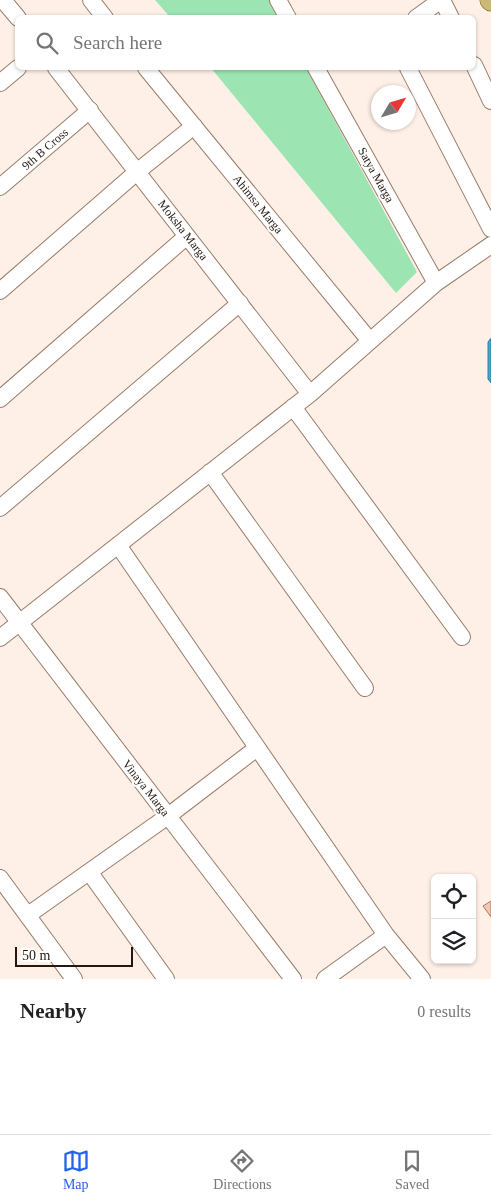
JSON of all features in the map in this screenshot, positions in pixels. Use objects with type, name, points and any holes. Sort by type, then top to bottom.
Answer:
[{"type":"street","points":[[3,0],[16,15]]},
{"type":"street","points":[[91,0],[103,15]]},
{"type":"street","points":[[278,0],[286,15]]},
{"type":"street","points":[[420,15],[441,0],[449,15]]},
{"type":"street","points":[[476,69],[491,101]]},
{"type":"street","points":[[0,83],[16,70]]},
{"type":"street","name":"Moksha Marga","points":[[58,70],[310,394]]},
{"type":"street","name":"Ahimsa Marga","points":[[148,70],[370,341]]},
{"type":"street","name":"Satya Marga","points":[[323,70],[436,283]]},
{"type":"street","points":[[409,70],[491,229]]},
{"type":"street","name":"9th B Cross","points":[[0,187],[90,110]]},
{"type":"street","points":[[0,291],[138,171],[194,126]]},
{"type":"street","points":[[0,399],[187,236]]},
{"type":"street","points":[[0,638],[310,394],[436,283],[491,245]]},
{"type":"street","points":[[0,508],[240,303]]},
{"type":"street","points":[[293,407],[462,637]]},
{"type":"street","points":[[210,472],[365,688]]},
{"type":"street","points":[[118,545],[386,935],[422,979]]},
{"type":"street","name":"Vinaya Marga","points":[[0,597],[293,979]]},
{"type":"street","points":[[28,915],[90,873],[257,748]]},
{"type":"street","points":[[90,873],[166,979]]},
{"type":"street","points":[[0,878],[74,979]]},
{"type":"street","points":[[325,979],[386,935]]},
{"type":"green space","points":[[155,0],[269,0],[278,15],[168,15]]},
{"type":"green space","points":[[213,70],[307,70],[417,272],[396,293]]},
{"type":"water","points":[[491,338],[491,383],[488,379],[488,342]]},
{"type":"building","points":[[491,901],[491,917],[483,906]]}]
